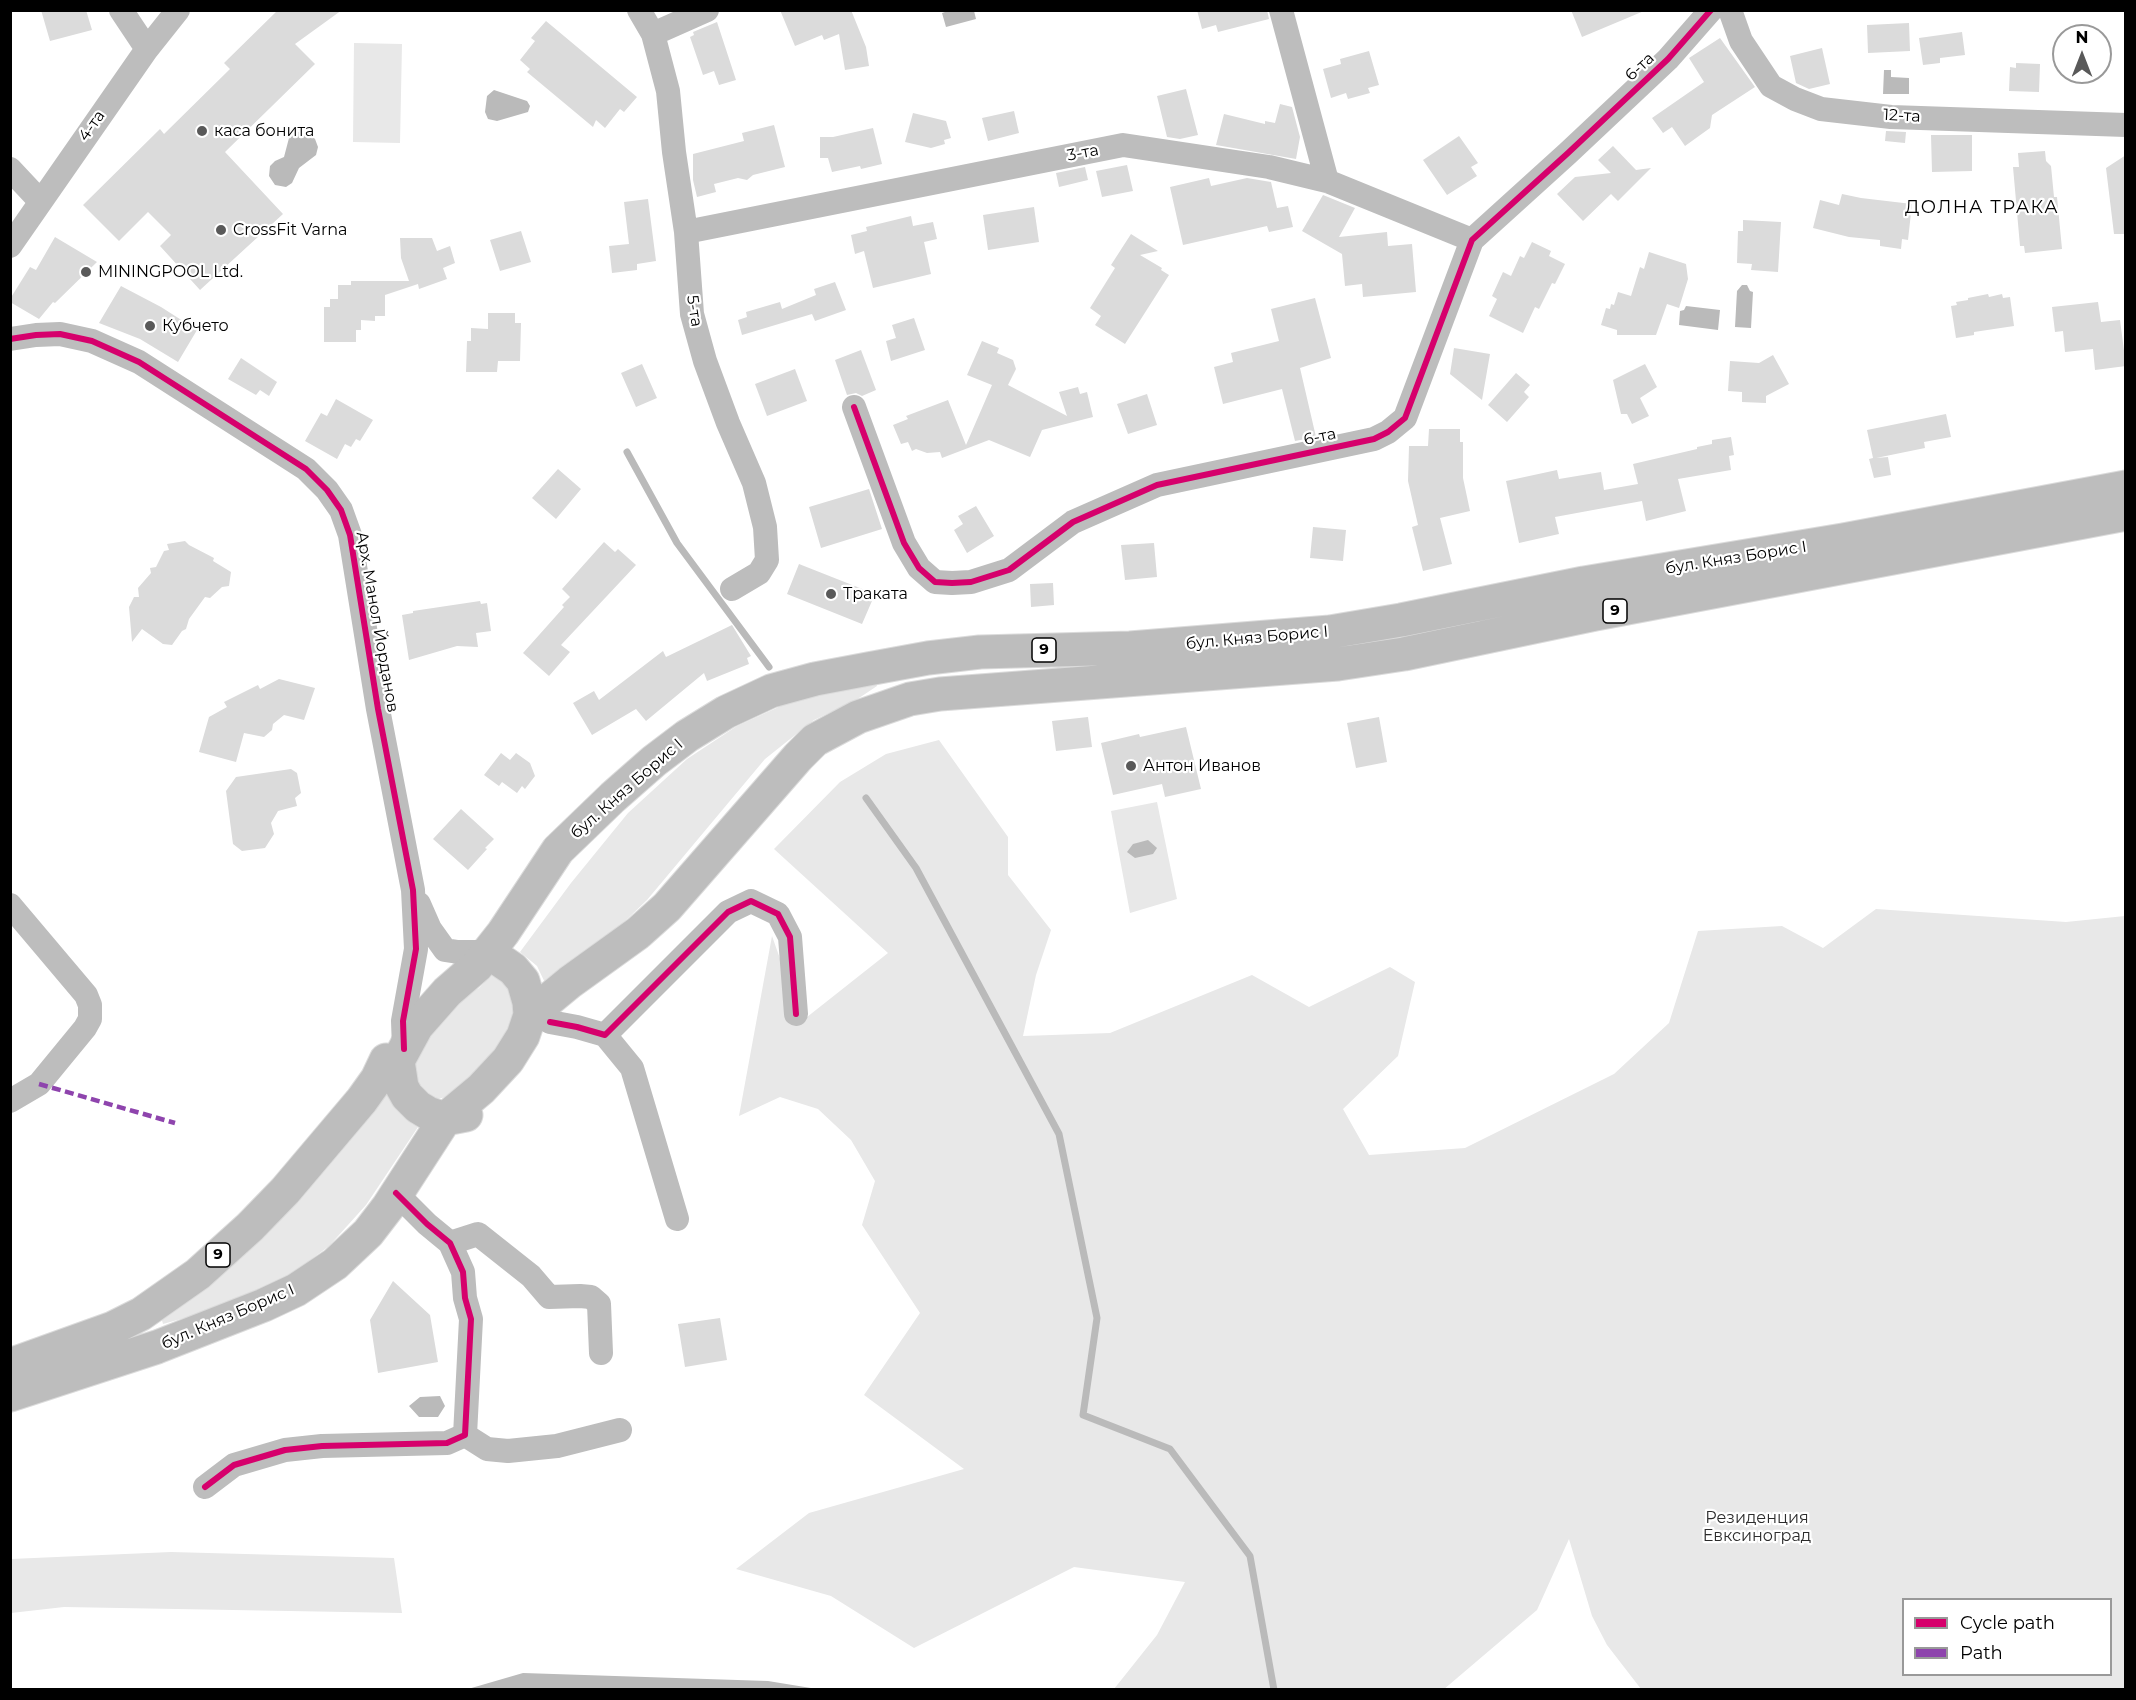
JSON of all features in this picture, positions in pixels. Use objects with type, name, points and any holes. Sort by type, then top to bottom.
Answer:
[{"type":"highway","name":"бул. Княз Борис I","points":[[488,952],[558,850],[613,797],[654,760],[687,736],[726,712],[771,691],[815,679],[868,669],[928,658],[980,652],[1130,648],[1330,632],[1584,583],[1855,538],[2126,487]]},
{"type":"highway","name":"бул. Княз Борис I","points":[[540,1019],[560,991],[570,982],[638,933],[667,907],[782,773],[815,740],[858,717],[883,707],[940,694],[1338,664],[1382,658],[1595,614],[2126,514]]},
{"type":"highway","points":[[488,952],[513,969],[523,981],[529,1002],[540,1019]]},
{"type":"highway","name":"9","points":[[10,1365],[113,1328],[141,1314],[198,1274],[250,1227],[285,1191],[362,1100],[395,1053],[435,980],[458,964],[488,952]]},
{"type":"highway","name":"9","points":[[445,1119],[475,1113],[500,1099],[516,1085],[533,1063],[540,1019]]},
{"type":"highway","points":[[395,1053],[399,1079],[406,1096],[428,1113],[445,1119]]},
{"type":"highway","name":"бул. Княз Борис I","points":[[10,1395],[157,1347],[296,1290],[350,1251],[368,1233],[445,1119]]},
{"type":"street","points":[[121,10],[147,49]]},
{"type":"street","name":"4-та","points":[[10,246],[147,49],[178,10]]},
{"type":"street","name":"5-та","points":[[639,10],[653,34],[668,91],[686,232],[692,314],[705,361],[754,483],[765,528],[767,560],[759,573],[732,589]]},
{"type":"street","points":[[653,34],[707,10]]},
{"type":"street","points":[[1281,10],[1327,181]]},
{"type":"street","name":"6-та","points":[[854,407],[904,543],[919,568],[935,582],[971,582],[1009,570],[1073,522],[1157,485],[1374,439],[1388,432],[1405,418],[1472,240],[1668,59],[1711,10]]},
{"type":"street","name":"12-та","points":[[1730,10],[1741,41],[1772,86],[1795,99],[1821,109],[1891,117],[2126,125]]},
{"type":"street","name":"3-та","points":[[686,232],[1123,145],[1269,167],[1327,181],[1472,240]]},
{"type":"street","points":[[10,169],[40,201]]},
{"type":"street","name":"Арх. Манол Йорданов","points":[[10,339],[36,334],[60,334],[92,341],[139,362],[306,469],[327,490],[341,510],[350,535],[378,709],[413,890],[416,949],[395,1053]]},
{"type":"street","name":"Арх. Манол Йорданов","points":[[413,890],[430,929],[445,950],[488,952]]},
{"type":"street","points":[[605,1035],[728,912],[751,901],[778,914],[790,937],[795,1014]]},
{"type":"street","points":[[10,905],[86,995],[90,1005],[90,1019],[39,1084],[10,1101]]},
{"type":"street","points":[[540,1019],[605,1035],[632,1068],[677,1219]]},
{"type":"street","points":[[396,1193],[450,1243],[463,1272],[465,1298],[471,1319],[465,1435]]},
{"type":"street","points":[[450,1243],[478,1234],[531,1276],[549,1298],[580,1296],[591,1298],[599,1304],[601,1353]]},
{"type":"street","points":[[465,1435],[487,1449],[508,1451],[557,1446],[620,1430]]},
{"type":"street","points":[[205,1487],[234,1465],[285,1450],[322,1446],[447,1443],[465,1435]]},
{"type":"green space","points":[[354,43],[402,44],[400,143],[353,142]]},
{"type":"green space","points":[[875,681],[877,686],[856,700],[814,720],[765,759],[647,900],[547,987],[537,966],[520,952],[571,883],[628,813],[687,759],[737,726],[794,700]]},
{"type":"green space","name":"Резиденция Евксиноград","points":[[939,740],[1008,837],[1008,875],[1051,930],[1036,975],[1023,1036],[1110,1033],[1252,975],[1309,1007],[1390,967],[1415,982],[1398,1056],[1343,1109],[1369,1155],[1465,1148],[1614,1074],[1669,1023],[1698,931],[1782,926],[1823,948],[1876,909],[2066,922],[2125,916],[2125,1689],[1641,1689],[1607,1645],[1592,1616],[1569,1539],[1537,1610],[1443,1690],[1114,1689],[1157,1635],[1185,1582],[1074,1567],[914,1648],[831,1596],[736,1569],[809,1513],[964,1469],[864,1395],[920,1313],[862,1225],[875,1181],[851,1140],[818,1109],[780,1097],[739,1116],[772,936],[802,1021],[888,953],[774,849],[840,782],[886,754]]},
{"type":"green space","points":[[1157,802],[1177,899],[1130,913],[1111,811]]},
{"type":"green space","points":[[494,972],[509,984],[516,1005],[511,1028],[496,1062],[452,1096],[431,1100],[421,1096],[413,1072],[417,1049],[464,996],[479,988]]},
{"type":"green space","points":[[389,1090],[420,1124],[366,1205],[329,1246],[289,1276],[249,1300],[163,1324],[160,1313],[225,1271],[279,1221]]},
{"type":"green space","points":[[171,1552],[394,1558],[402,1613],[64,1607],[11,1613],[11,1559]]},
{"type":"shaded area","points":[[951,10],[974,11],[976,19],[946,27],[942,13]]},
{"type":"shaded area","points":[[1884,70],[1891,70],[1891,77],[1909,78],[1909,94],[1883,94]]},
{"type":"shaded area","points":[[494,90],[527,101],[530,106],[528,112],[497,121],[488,119],[485,112],[487,96]]},
{"type":"shaded area","points":[[302,131],[309,133],[315,139],[318,147],[316,155],[299,168],[292,183],[286,187],[275,185],[269,176],[270,166],[284,157],[289,138]]},
{"type":"shaded area","points":[[1742,285],[1747,285],[1753,292],[1751,328],[1735,327],[1737,291]]},
{"type":"shaded area","points":[[1686,306],[1720,310],[1718,330],[1679,325],[1680,311]]},
{"type":"shaded area","points":[[1148,840],[1157,848],[1153,854],[1135,858],[1127,852],[1133,844]]},
{"type":"shaded area","points":[[440,1396],[445,1406],[438,1417],[419,1417],[409,1406],[420,1397]]},
{"type":"shaded area","points":[[523,1673],[768,1681],[817,1689],[468,1689]]},
{"type":"building","points":[[41,10],[86,10],[92,30],[50,41]]},
{"type":"building","points":[[278,10],[342,10],[295,44],[315,64],[225,152],[283,214],[200,290],[160,246],[171,235],[148,212],[119,241],[83,205],[160,129],[164,134],[230,69],[224,63]]},
{"type":"building","points":[[780,10],[851,10],[866,47],[869,66],[845,70],[839,34],[824,40],[822,35],[795,46]]},
{"type":"building","points":[[1197,10],[1267,10],[1269,19],[1218,32],[1216,25],[1202,29]]},
{"type":"building","points":[[1571,10],[1644,10],[1644,11],[1582,37]]},
{"type":"building","points":[[546,21],[637,97],[624,112],[620,109],[605,128],[596,120],[593,127],[527,72],[530,69],[520,60],[535,41],[531,38]]},
{"type":"building","points":[[717,22],[736,80],[719,85],[714,71],[703,75],[690,37],[694,35],[693,32]]},
{"type":"building","points":[[1909,23],[1910,51],[1868,53],[1867,25]]},
{"type":"building","points":[[1962,32],[1965,55],[1940,58],[1940,63],[1923,65],[1919,38]]},
{"type":"building","points":[[1720,38],[1755,87],[1712,115],[1710,128],[1685,146],[1672,127],[1663,133],[1652,118],[1704,82],[1689,58]]},
{"type":"building","points":[[1822,48],[1830,84],[1809,89],[1796,83],[1790,56]]},
{"type":"building","points":[[1369,51],[1379,85],[1368,88],[1370,93],[1348,99],[1346,93],[1331,98],[1323,69],[1341,64],[1340,59]]},
{"type":"building","points":[[2016,63],[2040,64],[2039,92],[2009,91],[2010,67],[2016,68]]},
{"type":"building","points":[[1186,89],[1198,135],[1180,139],[1167,137],[1157,96]]},
{"type":"building","points":[[1280,104],[1292,107],[1300,137],[1296,159],[1216,145],[1224,114],[1265,124],[1265,121],[1275,123]]},
{"type":"building","points":[[1014,111],[1019,133],[988,141],[982,118]]},
{"type":"building","points":[[913,113],[946,121],[951,138],[944,140],[945,144],[931,148],[905,142]]},
{"type":"building","points":[[774,125],[785,167],[753,175],[747,180],[738,178],[714,184],[716,192],[697,197],[693,180],[693,154],[744,141],[742,133]]},
{"type":"building","points":[[873,128],[882,164],[832,172],[828,158],[820,158],[820,137],[833,137]]},
{"type":"building","points":[[1886,131],[1906,132],[1905,143],[1885,141]]},
{"type":"building","points":[[1931,135],[1972,135],[1972,171],[1932,172]]},
{"type":"building","points":[[1459,136],[1478,163],[1471,167],[1477,176],[1447,195],[1423,160]]},
{"type":"building","points":[[1613,146],[1636,170],[1651,168],[1618,201],[1611,194],[1583,221],[1557,194],[1575,177],[1611,173],[1598,160]]},
{"type":"building","points":[[2045,151],[2046,161],[2051,166],[2054,197],[2057,197],[2062,249],[2025,253],[2024,246],[2020,246],[2013,167],[2019,167],[2018,153]]},
{"type":"building","points":[[2126,155],[2126,234],[2114,234],[2106,168]]},
{"type":"building","points":[[1127,165],[1133,191],[1102,197],[1096,171]]},
{"type":"building","points":[[1085,167],[1088,180],[1059,187],[1056,173]]},
{"type":"building","points":[[1209,178],[1211,186],[1247,178],[1271,182],[1277,208],[1288,206],[1293,227],[1269,232],[1267,226],[1183,245],[1170,187]]},
{"type":"building","points":[[1842,194],[1912,204],[1908,240],[1902,239],[1901,249],[1880,246],[1880,240],[1849,237],[1813,228],[1820,200],[1839,205]]},
{"type":"building","points":[[1323,195],[1355,208],[1339,237],[1387,232],[1388,246],[1412,244],[1416,292],[1363,297],[1362,284],[1345,286],[1342,254],[1302,231]]},
{"type":"building","points":[[648,199],[656,261],[637,264],[637,270],[612,273],[609,246],[629,244],[624,202]]},
{"type":"building","points":[[1034,207],[1039,242],[988,250],[983,215]]},
{"type":"building","points":[[911,216],[913,226],[933,222],[937,239],[924,242],[931,274],[873,288],[864,251],[855,254],[851,235],[867,231],[866,227]]},
{"type":"building","points":[[1743,220],[1781,222],[1778,272],[1751,270],[1752,264],[1737,263],[1738,231],[1743,231]]},
{"type":"building","points":[[521,231],[531,262],[500,271],[490,240]]},
{"type":"building","points":[[1131,234],[1158,251],[1140,255],[1169,275],[1125,344],[1095,325],[1101,316],[1090,308],[1115,268],[1111,265]]},
{"type":"building","points":[[55,237],[97,262],[55,303],[53,302],[39,319],[10,302],[10,299],[30,267],[36,270]]},
{"type":"building","points":[[400,238],[432,238],[437,251],[450,246],[455,263],[443,268],[447,279],[419,289],[418,284],[385,295],[385,316],[375,316],[375,321],[361,320],[361,330],[356,330],[356,342],[324,342],[324,307],[330,307],[330,299],[338,299],[338,285],[351,285],[351,281],[409,281],[401,258]]},
{"type":"building","points":[[1532,242],[1551,251],[1549,256],[1565,264],[1539,309],[1535,307],[1523,333],[1489,316],[1497,299],[1492,296],[1503,272],[1511,276],[1520,256],[1524,258]]},
{"type":"building","points":[[1649,252],[1686,264],[1688,279],[1679,308],[1667,304],[1656,335],[1617,335],[1617,330],[1601,325],[1606,308],[1610,309],[1611,304],[1614,305],[1618,292],[1631,296],[1640,267],[1644,269]]},
{"type":"building","points":[[835,282],[846,310],[815,321],[812,314],[742,335],[738,320],[747,317],[746,312],[780,302],[782,309],[816,295],[814,289]]},
{"type":"building","name":"Кубчето","points":[[121,286],[161,307],[197,330],[178,362],[140,339],[99,323]]},
{"type":"building","points":[[1988,294],[1989,297],[2002,294],[2003,298],[2010,297],[2014,326],[1974,332],[1974,335],[1956,338],[1951,306],[1957,305],[1956,302],[1968,300],[1968,298]]},
{"type":"building","points":[[1315,298],[1331,358],[1300,368],[1316,437],[1295,441],[1282,389],[1223,404],[1214,367],[1233,362],[1231,353],[1279,341],[1271,309]]},
{"type":"building","points":[[2098,302],[2101,322],[2120,320],[2126,366],[2095,370],[2093,349],[2065,352],[2063,331],[2055,332],[2052,307]]},
{"type":"building","points":[[488,313],[515,313],[515,323],[521,323],[520,361],[498,361],[497,372],[466,372],[467,341],[471,341],[471,328],[488,329]]},
{"type":"building","points":[[914,318],[925,350],[891,361],[886,341],[896,338],[892,325]]},
{"type":"building","points":[[982,341],[999,348],[997,353],[1013,360],[1016,369],[1008,385],[1067,416],[1059,392],[1078,387],[1080,394],[1087,392],[1093,417],[1042,430],[1030,457],[989,440],[942,458],[940,452],[927,453],[916,449],[912,451],[908,442],[901,444],[893,425],[908,419],[906,416],[948,400],[966,445],[992,385],[967,375]]},
{"type":"building","points":[[1454,348],[1490,354],[1482,400],[1450,374]]},
{"type":"building","points":[[861,350],[876,390],[862,396],[856,393],[847,395],[835,360]]},
{"type":"building","points":[[1773,355],[1789,384],[1766,396],[1766,403],[1742,402],[1742,392],[1728,391],[1730,361],[1759,363]]},
{"type":"building","points":[[241,358],[277,382],[269,396],[260,390],[256,395],[228,379]]},
{"type":"building","points":[[642,364],[657,398],[636,407],[621,373]]},
{"type":"building","points":[[1645,364],[1657,387],[1640,398],[1649,416],[1632,424],[1627,414],[1621,414],[1613,380]]},
{"type":"building","points":[[795,369],[807,401],[767,416],[755,384]]},
{"type":"building","points":[[1516,373],[1530,385],[1524,392],[1529,397],[1507,422],[1488,405]]},
{"type":"building","points":[[1147,394],[1157,425],[1128,434],[1117,404]]},
{"type":"building","points":[[336,399],[373,420],[360,441],[356,439],[351,447],[345,444],[337,459],[305,441],[321,413],[327,416]]},
{"type":"building","points":[[1946,414],[1951,437],[1924,442],[1925,448],[1876,458],[1888,457],[1891,475],[1874,478],[1869,459],[1873,458],[1867,430]]},
{"type":"building","points":[[1429,429],[1460,429],[1460,442],[1463,442],[1463,478],[1470,511],[1440,518],[1452,564],[1423,571],[1412,527],[1418,525],[1408,481],[1409,446],[1428,446]]},
{"type":"building","points":[[1731,437],[1734,455],[1729,456],[1731,470],[1678,479],[1686,511],[1646,521],[1642,501],[1555,517],[1559,534],[1519,543],[1506,481],[1557,470],[1559,479],[1601,472],[1604,490],[1638,484],[1633,464],[1697,449],[1697,447],[1712,444],[1712,440]]},
{"type":"building","points":[[558,469],[581,489],[556,519],[532,498]]},
{"type":"building","points":[[869,489],[882,529],[821,548],[809,507]]},
{"type":"building","points":[[976,506],[994,536],[967,553],[954,530],[963,524],[958,516]]},
{"type":"building","points":[[1313,527],[1346,530],[1343,561],[1310,558]]},
{"type":"building","points":[[185,541],[214,558],[213,561],[231,572],[229,586],[222,587],[210,598],[205,597],[189,619],[186,629],[172,645],[163,644],[142,629],[132,642],[129,607],[134,597],[139,597],[138,588],[151,573],[150,568],[156,567],[164,551],[169,550],[167,544]]},
{"type":"building","points":[[604,542],[615,552],[618,549],[636,565],[561,645],[570,652],[549,676],[523,653],[564,607],[562,605],[570,597],[562,589]]},
{"type":"building","points":[[1154,543],[1157,577],[1125,580],[1121,545]]},
{"type":"building","name":"Траката","points":[[799,564],[875,594],[862,624],[787,594]]},
{"type":"building","points":[[1053,583],[1054,605],[1031,607],[1030,584]]},
{"type":"building","points":[[480,601],[481,604],[487,603],[491,631],[476,633],[478,647],[457,646],[409,660],[402,615],[413,613],[413,611]]},
{"type":"building","points":[[732,625],[751,656],[747,658],[749,664],[707,681],[704,673],[646,721],[636,709],[592,735],[573,703],[594,691],[599,700],[663,651],[666,657]]},
{"type":"building","points":[[279,679],[315,688],[304,720],[284,715],[273,724],[272,730],[264,737],[244,733],[236,762],[199,752],[209,717],[227,707],[224,702],[258,685],[260,689]]},
{"type":"building","points":[[1088,717],[1092,747],[1056,751],[1052,721]]},
{"type":"building","points":[[1379,717],[1387,762],[1356,768],[1347,723]]},
{"type":"building","points":[[1186,727],[1201,789],[1165,797],[1162,784],[1113,795],[1101,743],[1139,734],[1140,737]]},
{"type":"building","points":[[501,753],[510,760],[516,753],[530,763],[535,776],[525,789],[522,786],[517,793],[502,782],[499,786],[484,775]]},
{"type":"building","points":[[291,769],[297,773],[301,793],[295,798],[297,806],[278,811],[271,823],[274,834],[265,848],[242,851],[233,844],[226,791],[236,777]]},
{"type":"building","points":[[461,809],[494,839],[468,870],[433,839]]},
{"type":"building","points":[[393,1281],[430,1315],[438,1362],[378,1373],[370,1320]]},
{"type":"building","points":[[720,1318],[727,1360],[685,1367],[678,1324]]},
{"type":"waterway","points":[[627,452],[677,543],[769,667]]},
{"type":"waterway","points":[[866,798],[916,868],[1059,1134],[1097,1318],[1083,1415],[1170,1449],[1250,1556],[1274,1690]]},
{"type":"marked path","points":[[39,1084],[175,1123]]},
{"type":"cycle path","points":[[854,407],[904,543],[919,568],[935,582],[971,582],[1009,570],[1073,522],[1157,485],[1374,439],[1388,432],[1405,418],[1472,240],[1668,59],[1711,10]]},
{"type":"cycle path","points":[[10,339],[60,334],[92,341],[139,362],[306,469],[327,490],[341,510],[350,535],[378,709],[413,890],[416,949],[403,1021],[404,1049]]},
{"type":"cycle path","points":[[550,1022],[605,1035],[728,912],[751,901],[778,914],[790,937],[796,1014]]},
{"type":"cycle path","points":[[205,1487],[234,1465],[285,1450],[322,1446],[447,1443],[465,1435],[471,1319],[465,1298],[463,1272],[450,1243],[396,1193]]},
{"type":"place","name":"каса бонита","points":[[202,131]]},
{"type":"place","name":"CrossFit Varna","points":[[221,230]]},
{"type":"place","name":"MININGPOOL Ltd.","points":[[86,272]]},
{"type":"place","name":"Кубчето","points":[[150,326]]},
{"type":"place","name":"Траката","points":[[831,594]]},
{"type":"place","name":"Антон Иванов","points":[[1131,766]]},
{"type":"district","name":"ДОЛНА ТРАКА","points":[[1982,208]]}]
